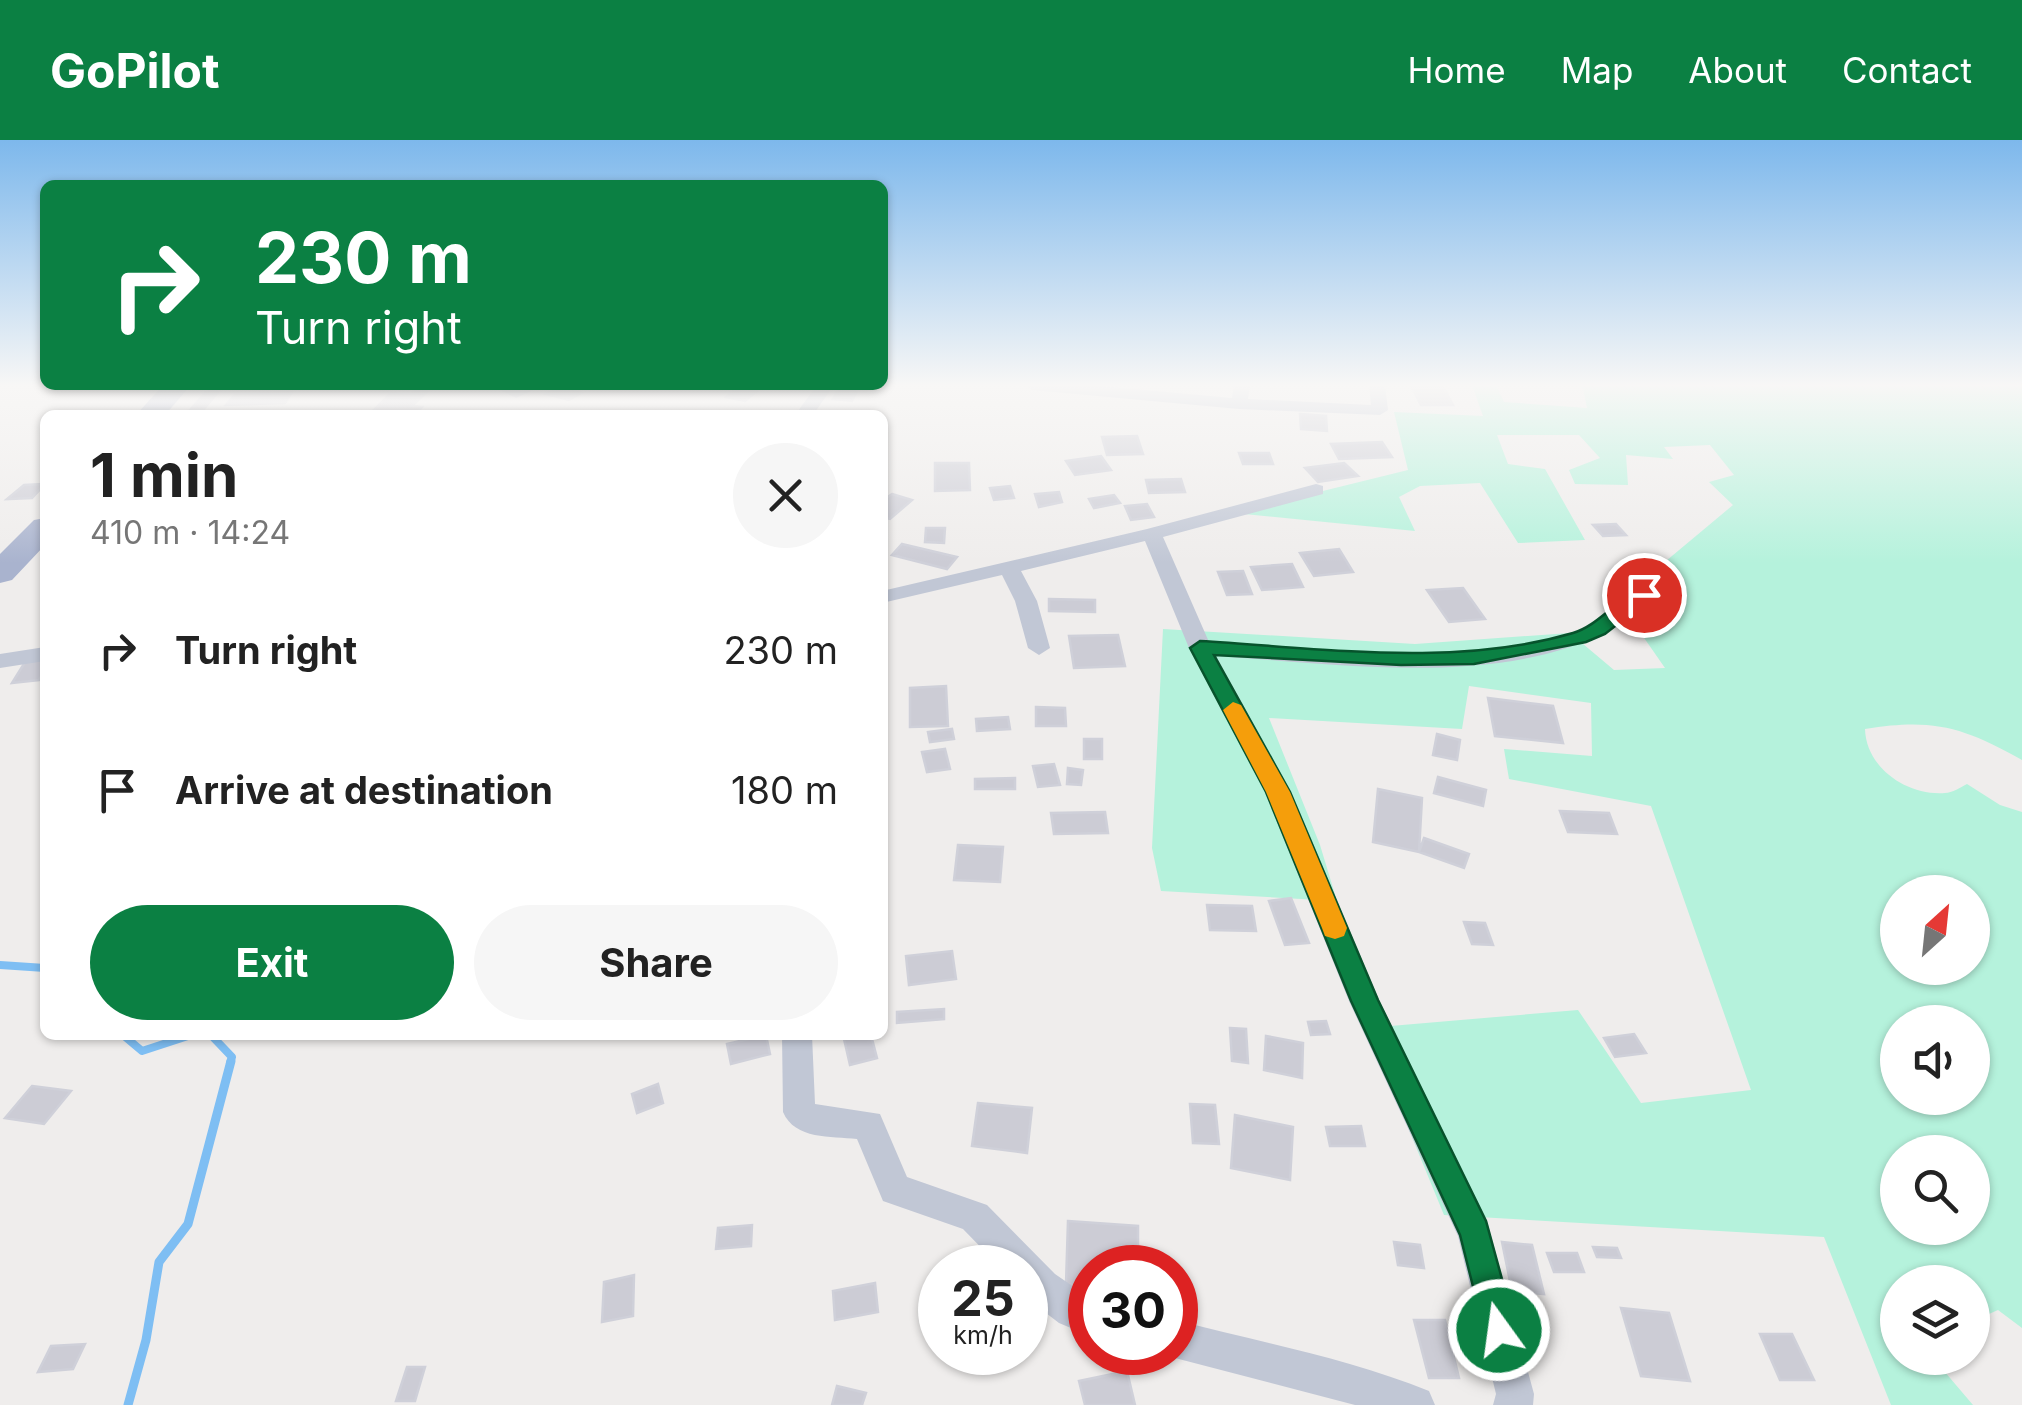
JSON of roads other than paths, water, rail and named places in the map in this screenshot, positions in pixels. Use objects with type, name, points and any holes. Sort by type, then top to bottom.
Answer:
[{"type":"main road","points":[[0,573],[40,532]]},
{"type":"street","points":[[888,596],[1151,534],[1316,490]]},
{"type":"street","points":[[1151,534],[1165,558],[1200,648],[1278,792],[1364,1001],[1475,1233],[1515,1394],[1513,1405]]},
{"type":"street","points":[[1009,568],[1026,601],[1039,648]]},
{"type":"street","points":[[1200,648],[1474,658],[1579,638],[1598,629],[1666,578]]},
{"type":"street","points":[[0,661],[40,655]]},
{"type":"street","points":[[797,1040],[800,1112],[806,1118],[868,1125],[894,1189],[978,1219],[1068,1309]]},
{"type":"street","points":[[1198,1346],[1348,1394],[1415,1405]]},
{"type":"waterway","points":[[0,965],[40,968]]},
{"type":"waterway","points":[[129,1040],[142,1051],[176,1040]]},
{"type":"waterway","points":[[216,1040],[232,1057],[230,1063]]},
{"type":"waterway","points":[[128,1405],[146,1340],[159,1262],[188,1224],[231,1061]]}]
